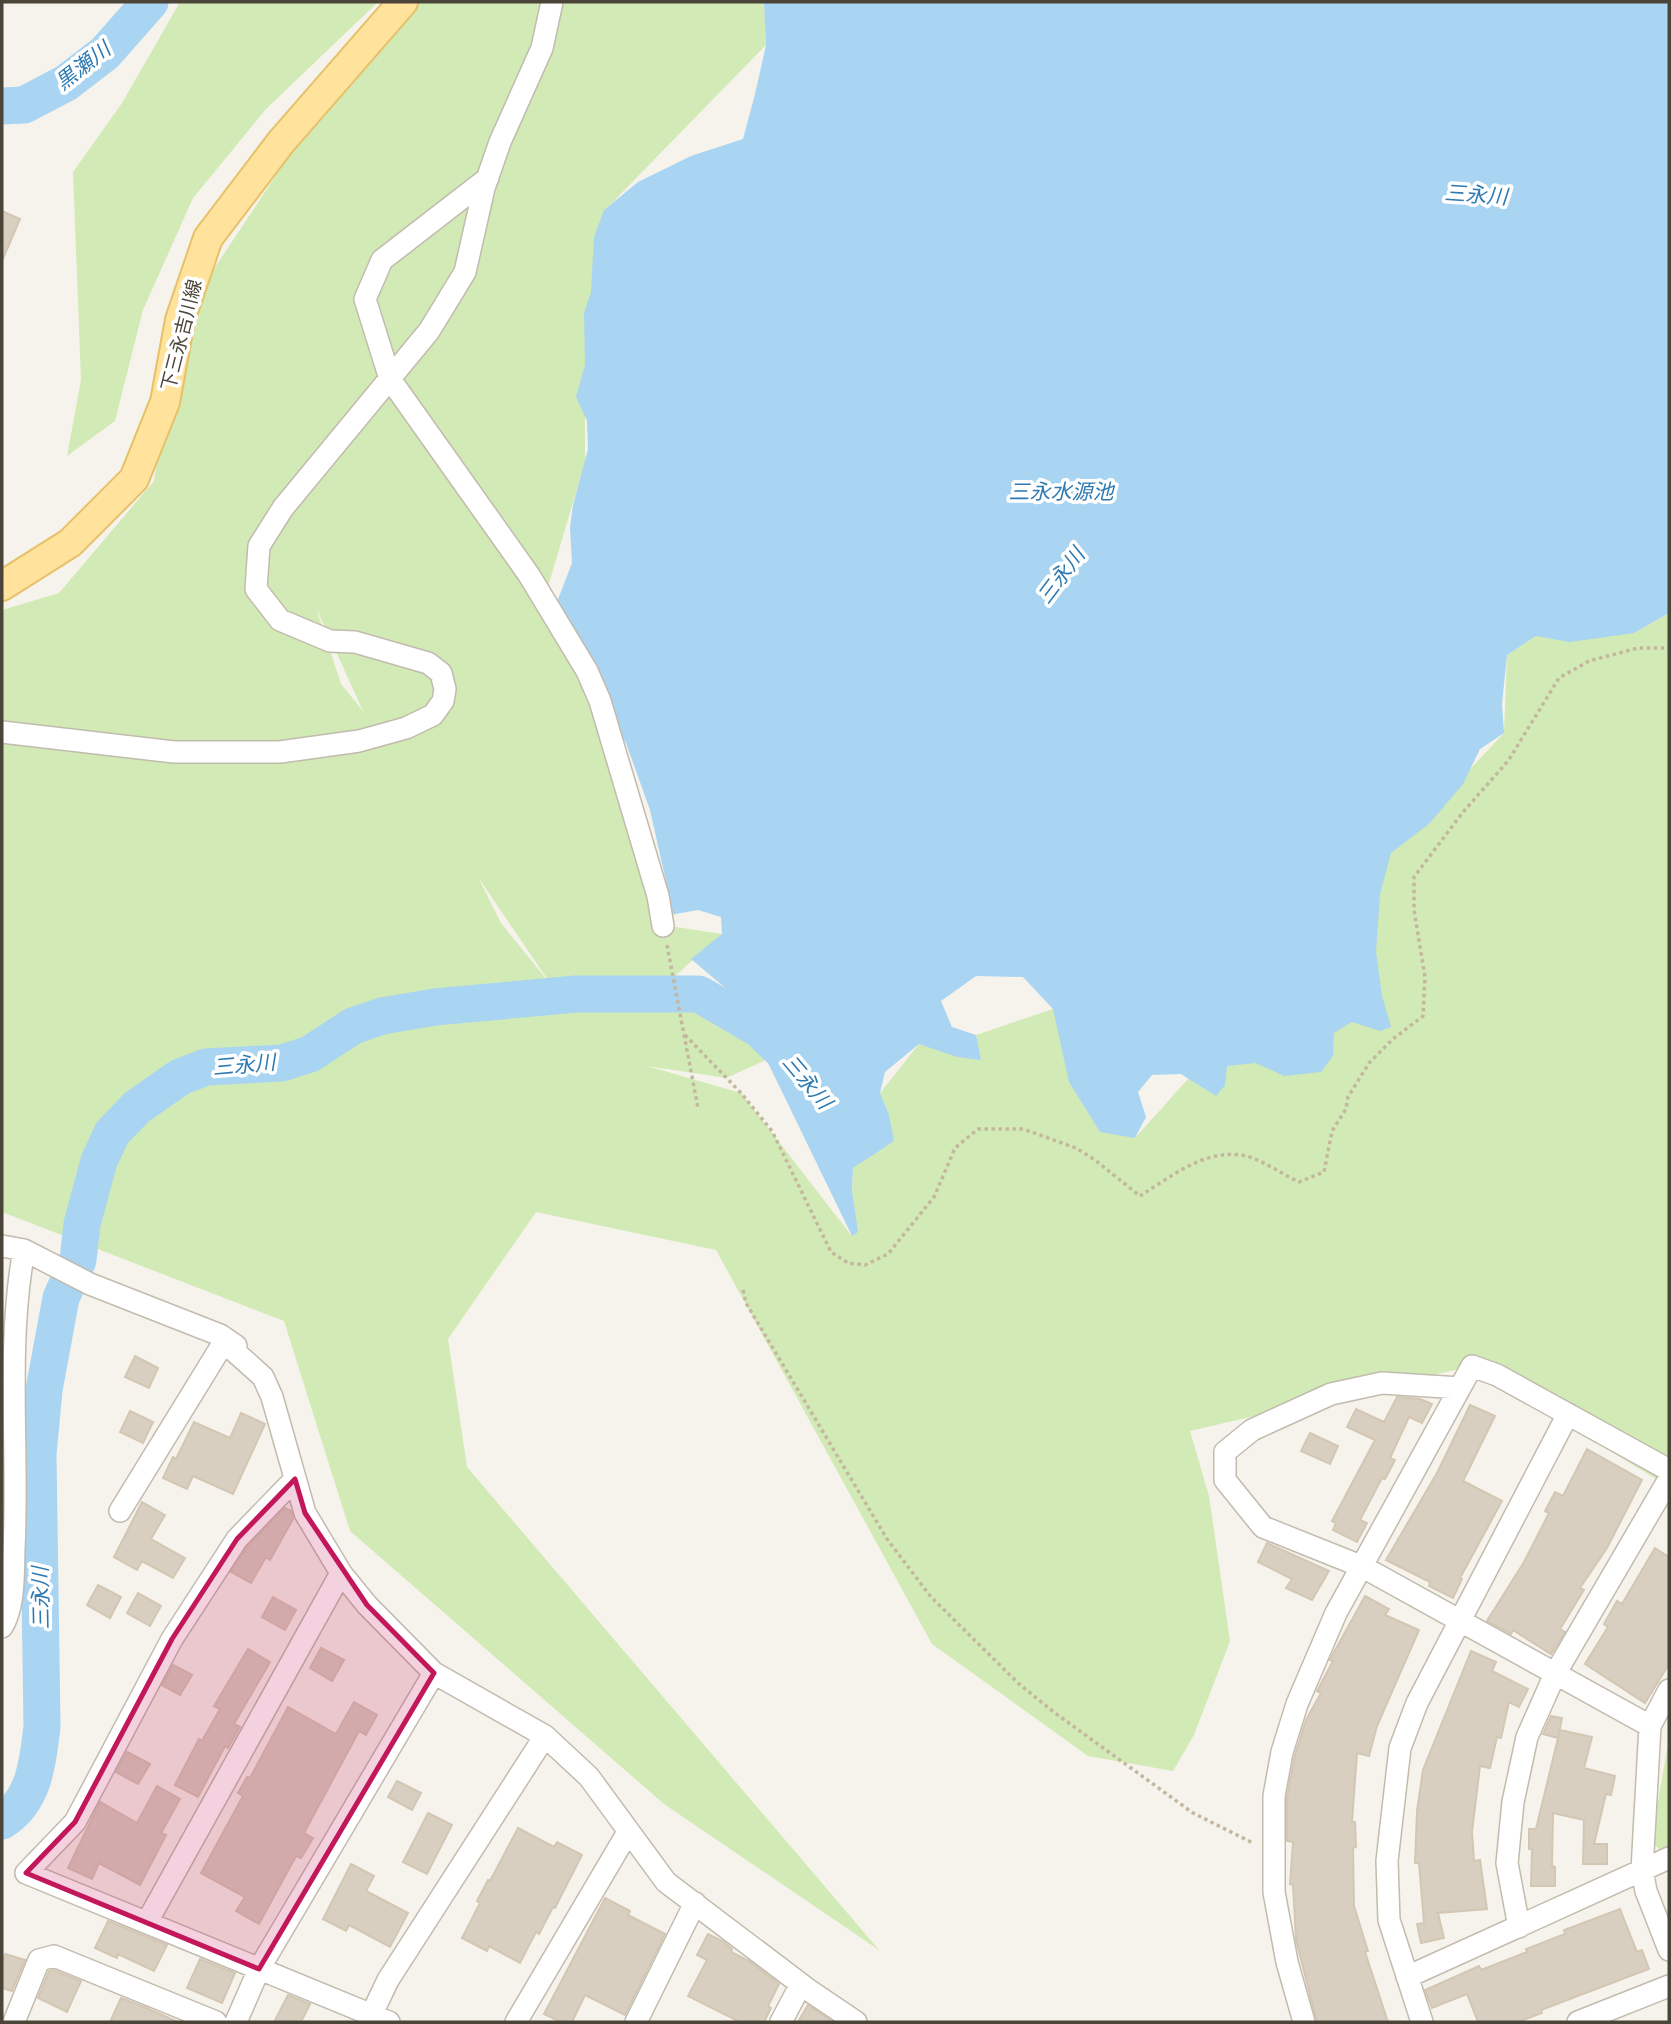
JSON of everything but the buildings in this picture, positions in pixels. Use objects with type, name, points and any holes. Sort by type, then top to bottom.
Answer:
[{"type":"main road","name":"下三永吉川線","points":[[2,586],[70,543],[134,479],[164,402],[180,320],[208,238],[281,142],[403,2]]},
{"type":"street","points":[[2,732],[174,752],[280,752],[359,741],[406,727],[433,715],[443,701],[445,689],[441,673],[428,663],[355,642],[330,641],[280,620],[256,589],[259,546],[283,508],[429,331],[465,272],[488,178],[500,142],[542,48],[552,2]]},
{"type":"street","points":[[488,178],[382,260],[365,299],[390,379],[529,575],[587,671],[600,701],[658,896],[663,926]]},
{"type":"street","points":[[2,1246],[24,1250],[90,1284],[220,1335],[237,1346],[224,1342]]},
{"type":"street","points":[[2,1627],[8,1616],[7,1575],[16,1515],[18,1283],[24,1250]]},
{"type":"street","points":[[224,1342],[263,1377],[272,1397],[305,1513],[341,1573],[367,1605],[434,1673],[545,1736],[589,1777],[666,1882],[856,2022]]},
{"type":"street","points":[[120,1511],[224,1342]]},
{"type":"street","points":[[1304,2022],[1287,1962],[1274,1892],[1274,1796],[1282,1752],[1297,1704],[1336,1613],[1472,1366],[1497,1375],[1669,1470]]},
{"type":"street","points":[[1460,1388],[1382,1383],[1331,1394],[1252,1430],[1226,1452],[1226,1480],[1263,1527],[1363,1567],[1650,1726]]},
{"type":"street","points":[[1423,2022],[1389,1920],[1387,1861],[1400,1748],[1417,1703],[1568,1415]]},
{"type":"street","points":[[295,1479],[237,1539],[172,1639],[75,1822],[26,1873],[376,2020],[388,1980],[545,1736]]},
{"type":"street","points":[[1518,1927],[1507,1863],[1513,1801],[1527,1737],[1555,1674],[1669,1479]]},
{"type":"street","points":[[147,1922],[341,1573]]},
{"type":"street","points":[[236,2022],[259,1969],[434,1673]]},
{"type":"street","points":[[1669,1690],[1650,1726],[1642,1870],[1646,1891],[1669,1950]]},
{"type":"street","points":[[516,2022],[628,1832]]},
{"type":"street","points":[[1407,1978],[1669,1858]]},
{"type":"street","points":[[636,2022],[695,1903]]},
{"type":"street","points":[[14,2022],[39,1960],[54,1956],[216,2022]]},
{"type":"street","points":[[781,2022],[801,1984]]},
{"type":"street","points":[[1578,2022],[1669,1986]]},
{"type":"path","points":[[685,1035],[741,1093],[772,1131],[831,1252],[848,1263],[865,1265],[888,1254],[934,1197],[955,1148],[978,1129],[1023,1129],[1076,1148],[1140,1196],[1194,1162],[1225,1154],[1253,1158],[1298,1182],[1324,1171],[1332,1131],[1368,1063],[1423,1016],[1425,977],[1414,911],[1414,877],[1463,812],[1508,761],[1559,678],[1589,661],[1638,648],[1669,648]]},
{"type":"path","points":[[663,926],[698,1108]]},
{"type":"path","points":[[743,1290],[746,1303],[880,1527],[931,1597],[1019,1684],[1055,1713],[1193,1813],[1274,1853]]},
{"type":"highlighted area","points":[[295,1479],[305,1513],[367,1605],[434,1673],[259,1969],[26,1873],[75,1822],[172,1639],[237,1539]]},
{"type":"green space","points":[[180,2],[378,2],[266,109],[193,198],[143,310],[115,421],[67,456],[81,380],[73,172],[122,103]]},
{"type":"green space","points":[[391,2],[764,2],[766,45],[604,211],[585,343],[585,462],[544,600],[587,671],[663,925],[722,934],[674,977],[766,1060],[726,1078],[647,1066],[741,1093],[851,1235],[853,1168],[880,1093],[919,1044],[980,1059],[976,1035],[1053,1009],[1135,1138],[1391,853],[1504,733],[1507,655],[1536,636],[1634,633],[1669,613],[1669,1487],[1472,1366],[1190,1431],[1209,1496],[1230,1641],[1194,1735],[1173,1771],[1088,1756],[932,1644],[716,1250],[536,1212],[448,1339],[467,1467],[879,1950],[664,1804],[350,1531],[284,1321],[2,1212],[2,610],[59,593],[154,481],[180,320]],"holes":[[[318,612],[363,711],[341,684]],[[478,877],[552,986],[501,923]]]},
{"type":"green space","points":[[1669,1738],[1669,1849],[1662,1852],[1651,1841]]},
{"type":"water","name":"三永水源池","points":[[764,2],[1669,2],[1669,613],[1634,633],[1570,642],[1536,636],[1507,655],[1502,704],[1504,733],[1480,749],[1463,784],[1430,823],[1391,853],[1380,894],[1376,952],[1382,996],[1391,1027],[1380,1031],[1352,1022],[1334,1033],[1333,1056],[1321,1072],[1284,1076],[1256,1063],[1227,1066],[1225,1085],[1216,1096],[1181,1074],[1152,1075],[1138,1092],[1146,1117],[1135,1138],[1100,1132],[1069,1082],[1053,1009],[1023,977],[976,976],[941,1001],[952,1027],[976,1035],[981,1060],[957,1057],[919,1044],[885,1072],[880,1093],[889,1115],[894,1141],[853,1168],[852,1191],[858,1232],[852,1236],[736,997],[691,959],[722,934],[721,917],[698,910],[670,915],[668,890],[650,810],[626,743],[552,615],[572,563],[570,528],[573,505],[588,449],[587,421],[576,397],[585,365],[584,313],[591,292],[594,237],[604,210],[638,182],[691,156],[743,139],[766,45]]},
{"type":"waterway","name":"黒瀬川","points":[[2,106],[24,105],[66,83],[105,53],[150,2]]},
{"type":"waterway","name":"三永川","points":[[2,1821],[22,1802],[28,1791],[36,1766],[42,1726],[38,1454],[44,1390],[61,1298],[78,1260],[82,1224],[99,1161],[112,1133],[137,1107],[180,1077],[206,1067],[282,1063],[310,1054],[353,1026],[382,1016],[435,1007],[576,994],[699,994],[759,1029],[785,1054]]}]
